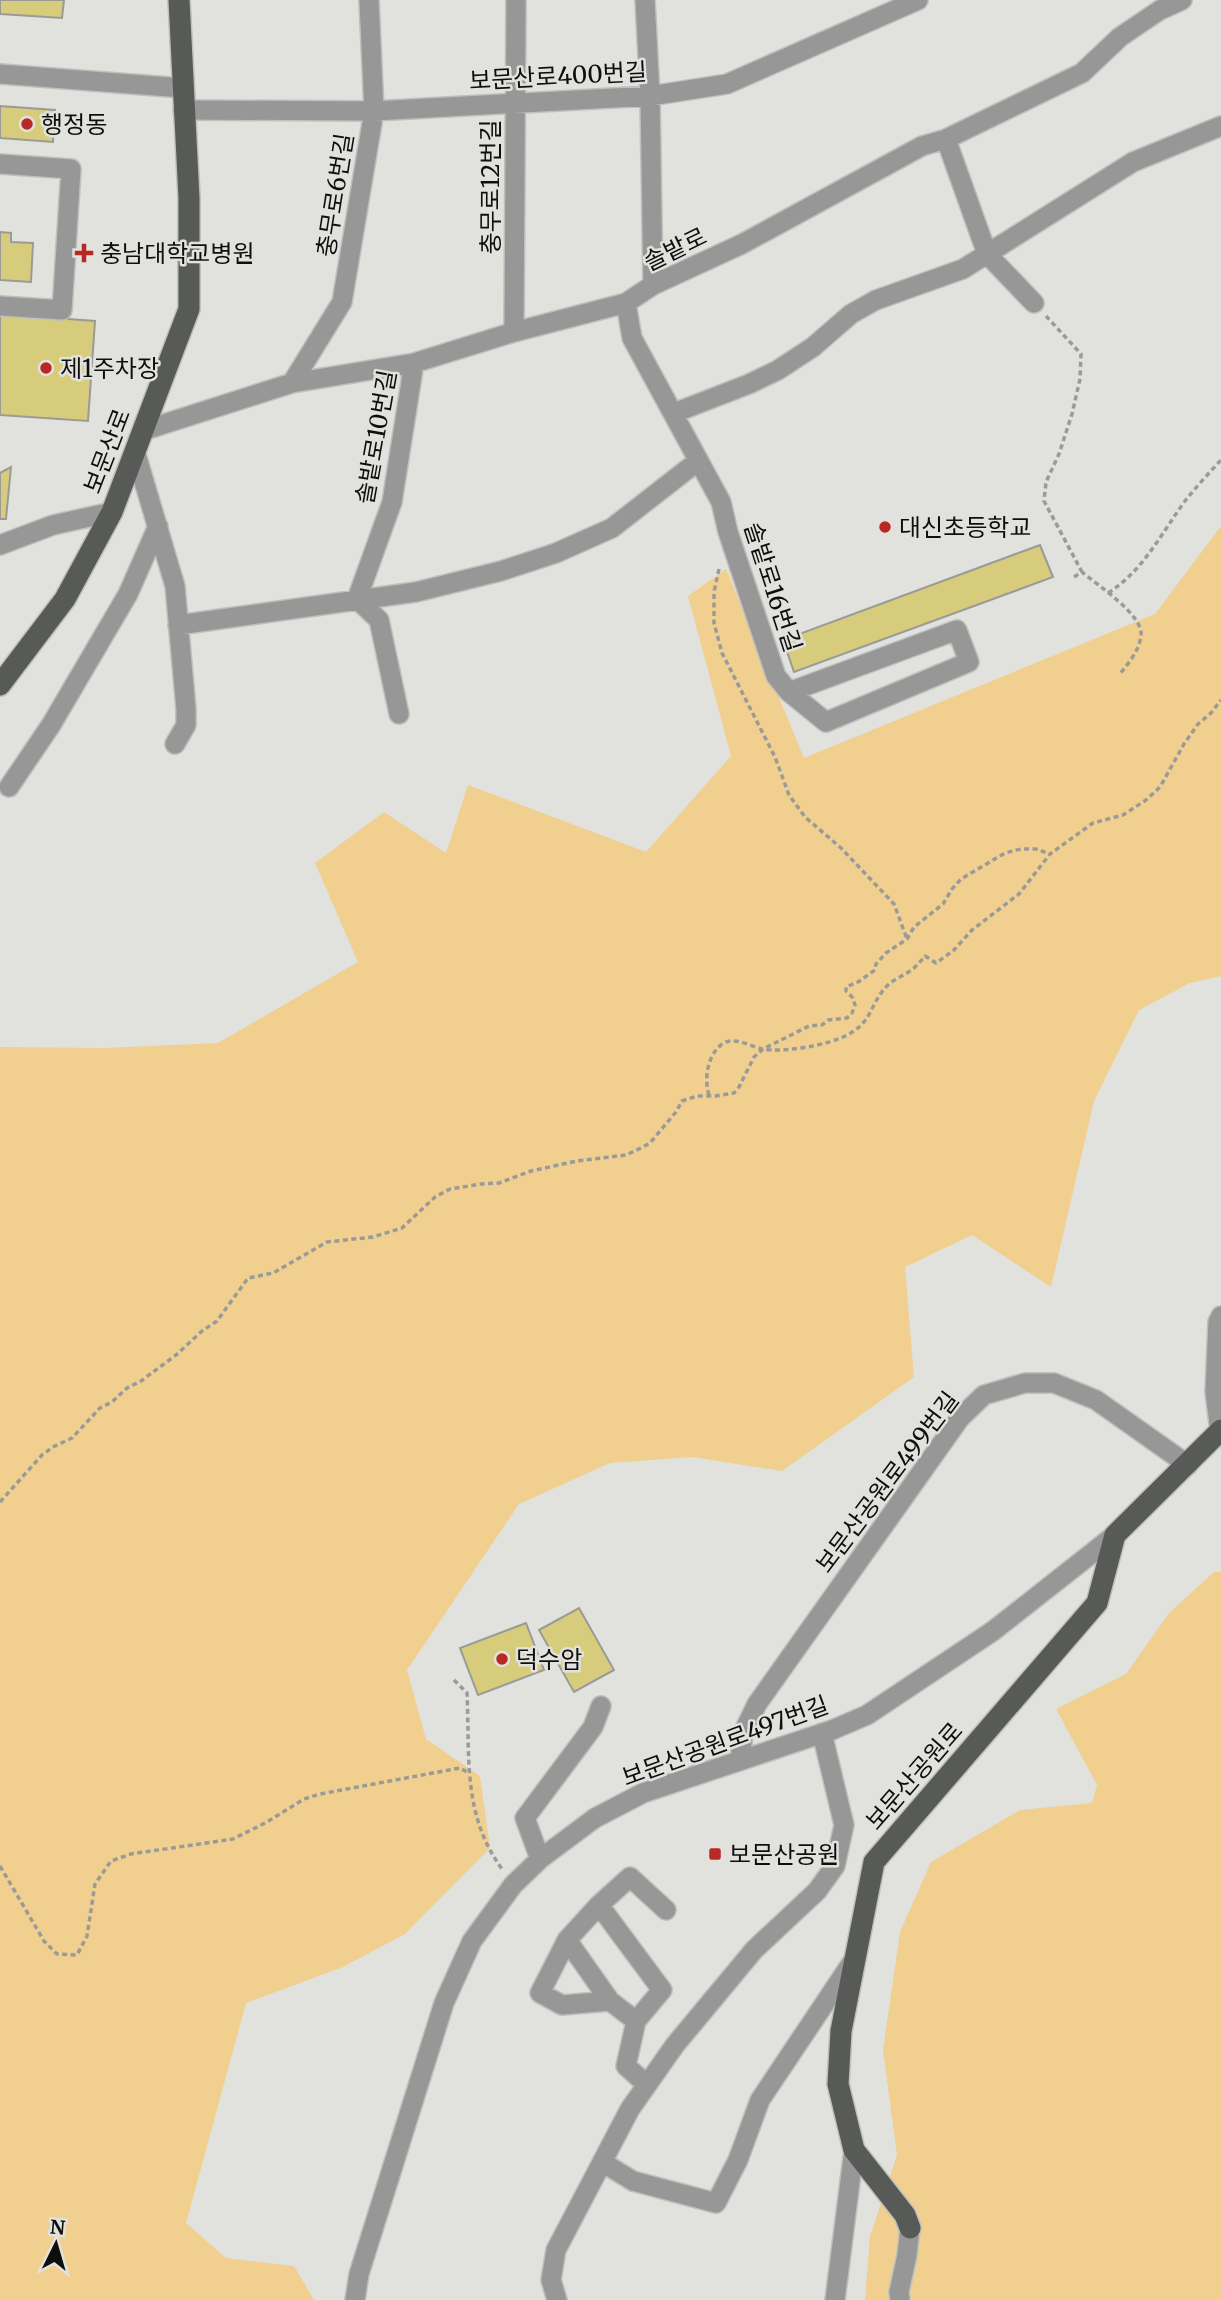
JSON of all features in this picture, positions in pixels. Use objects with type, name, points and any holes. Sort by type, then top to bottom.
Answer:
[{"type":"main road","name":"보문산로","points":[[0,685],[65,599],[112,512],[189,309],[189,198],[179,0]]},
{"type":"main road","points":[[1115,1535],[1221,1431]]},
{"type":"main road","name":"보문산공원로","points":[[910,2228],[905,2215],[855,2150],[838,2084],[841,2031],[874,1863],[1097,1603],[1115,1535]]},
{"type":"street","name":"충무로6번길","points":[[292,383],[342,302],[374,111],[369,0]]},
{"type":"street","name":"충무로12번길","points":[[514,332],[516,0]]},
{"type":"street","points":[[645,0],[650,96],[653,285]]},
{"type":"street","name":"보문산로400번길","points":[[183,110],[374,111],[650,96],[727,83],[918,0]]},
{"type":"street","name":"솔밭로","points":[[142,431],[292,383],[414,363],[514,332],[626,303],[653,285],[742,244],[922,146],[946,139],[1082,73],[1120,37],[1160,10],[1182,0]]},
{"type":"street","points":[[0,74],[183,88]]},
{"type":"street","points":[[674,413],[778,370],[813,347],[850,314],[876,300],[963,269],[1133,162],[1221,126]]},
{"type":"street","points":[[946,139],[987,254],[1034,303]]},
{"type":"street","points":[[0,164],[71,169],[62,310],[0,306]]},
{"type":"street","name":"솔밭로16번길","points":[[626,303],[632,338],[721,502],[776,676],[789,692],[826,722],[969,662],[957,630],[789,692]]},
{"type":"street","name":"솔밭로10번길","points":[[357,599],[392,502],[414,363]]},
{"type":"street","points":[[135,451],[175,586],[186,725],[175,744]]},
{"type":"street","points":[[178,625],[416,593],[501,571],[556,553],[612,528],[698,461]]},
{"type":"street","points":[[0,545],[53,524],[112,512]]},
{"type":"street","points":[[9,787],[51,725],[128,594],[158,526]]},
{"type":"street","points":[[357,599],[379,620],[399,714]]},
{"type":"street","points":[[1221,1316],[1218,1322],[1214,1392],[1221,1431]]},
{"type":"street","name":"보문산공원로499번길","points":[[740,1761],[743,1733],[757,1704],[960,1418],[985,1395],[1025,1383],[1054,1383],[1096,1400],[1188,1465]]},
{"type":"street","name":"보문산공원로497번길","points":[[355,2300],[359,2274],[444,2003],[472,1941],[513,1885],[540,1859],[595,1818],[642,1793],[822,1733],[867,1715],[993,1631],[1115,1535]]},
{"type":"street","points":[[540,1859],[525,1818],[593,1727],[601,1706]]},
{"type":"street","points":[[557,2300],[551,2280],[556,2250],[630,2109],[675,2045],[754,1950],[817,1891],[835,1866],[844,1825],[822,1733]]},
{"type":"street","points":[[610,2001],[562,2005],[540,1993],[567,1940],[599,1905],[630,1877],[666,1910]]},
{"type":"street","points":[[599,1905],[662,1990],[636,2021],[626,2066],[647,2085]]},
{"type":"street","points":[[567,1940],[610,2001],[636,2021]]},
{"type":"street","points":[[602,2162],[633,2181],[716,2203],[738,2160],[760,2100],[853,1961]]},
{"type":"street","points":[[835,2300],[855,2150]]},
{"type":"street","name":"보문산공원로","points":[[900,2300],[899,2291],[910,2228]]},
{"type":"path","points":[[1034,303],[1081,354],[1080,379],[1072,414],[1059,454],[1046,482],[1044,501],[1082,572],[1135,617],[1140,627],[1142,635],[1133,655],[1119,675]]},
{"type":"path","points":[[1108,593],[1134,573],[1161,539],[1187,499],[1221,460]]},
{"type":"path","points":[[719,568],[713,592],[714,624],[722,653],[775,757],[789,794],[805,817],[841,848],[894,904],[906,940]]},
{"type":"path","points":[[1074,577],[1082,572]]},
{"type":"path","points":[[709,1095],[706,1082],[708,1070],[714,1053],[720,1045],[728,1041],[775,1050],[828,1042],[847,1035],[871,1014],[877,998],[889,983],[914,968],[925,956],[936,963],[953,951],[972,930],[1019,894],[1050,854],[1093,823],[1123,815],[1146,800],[1160,787],[1198,724],[1221,700]]},
{"type":"path","points":[[0,1502],[42,1455],[72,1438],[100,1408],[176,1355],[217,1321],[248,1278],[272,1273],[327,1242],[373,1237],[402,1228],[435,1197],[450,1189],[499,1183],[531,1171],[577,1161],[626,1155],[650,1143],[682,1101],[697,1096],[715,1097],[734,1093],[754,1057],[762,1049],[809,1026],[847,1018],[855,1005],[846,987],[875,970],[876,964],[886,953],[906,940],[914,927],[943,904],[961,879],[1006,853],[1036,849],[1050,854]]},
{"type":"path","points":[[454,1680],[467,1693],[469,1785],[475,1814],[496,1861],[513,1885]]},
{"type":"path","points":[[0,1866],[44,1941],[57,1954],[77,1955],[87,1936],[95,1884],[111,1861],[131,1854],[233,1839],[304,1799],[320,1794],[460,1768],[469,1773]]},
{"type":"shaded area","points":[[1221,526],[1221,976],[1190,983],[1139,1010],[1094,1101],[1051,1287],[972,1235],[905,1267],[914,1377],[782,1471],[692,1457],[610,1463],[519,1504],[407,1670],[426,1739],[480,1776],[490,1848],[405,1934],[343,1967],[246,2003],[186,2223],[226,2258],[294,2266],[314,2300],[0,2300],[0,1047],[105,1048],[218,1043],[358,962],[315,863],[384,812],[446,853],[468,785],[646,852],[731,756],[688,596],[726,569],[804,758],[1155,614]]},
{"type":"shaded area","points":[[1214,1572],[1221,1572],[1221,2300],[865,2300],[870,2236],[897,2155],[883,2050],[900,1932],[931,1862],[1020,1810],[1092,1803],[1097,1785],[1056,1709],[1126,1674],[1169,1613]]},
{"type":"building","points":[[0,0],[64,0],[62,18],[0,14]]},
{"type":"building","name":"행정동","points":[[0,106],[55,110],[53,142],[0,138]]},
{"type":"building","points":[[0,232],[11,233],[11,242],[33,243],[31,282],[0,280]]},
{"type":"building","name":"제1주차장","points":[[0,314],[95,321],[88,421],[0,415]]},
{"type":"building","points":[[11,467],[6,519],[0,519],[0,473]]},
{"type":"building","points":[[1040,545],[1053,577],[794,672],[783,640]]},
{"type":"building","points":[[579,1608],[614,1670],[574,1692],[539,1630]]},
{"type":"building","name":"덕수암","points":[[526,1623],[544,1670],[478,1695],[460,1648]]},
{"type":"place","name":"행정동","points":[[27,124]]},
{"type":"place","name":"충남대학교병원","points":[[84,253]]},
{"type":"place","name":"제1주차장","points":[[46,368]]},
{"type":"place","name":"대신초등학교","points":[[885,527]]},
{"type":"place","name":"덕수암","points":[[502,1659]]},
{"type":"place","name":"보문산공원","points":[[715,1854]]}]
